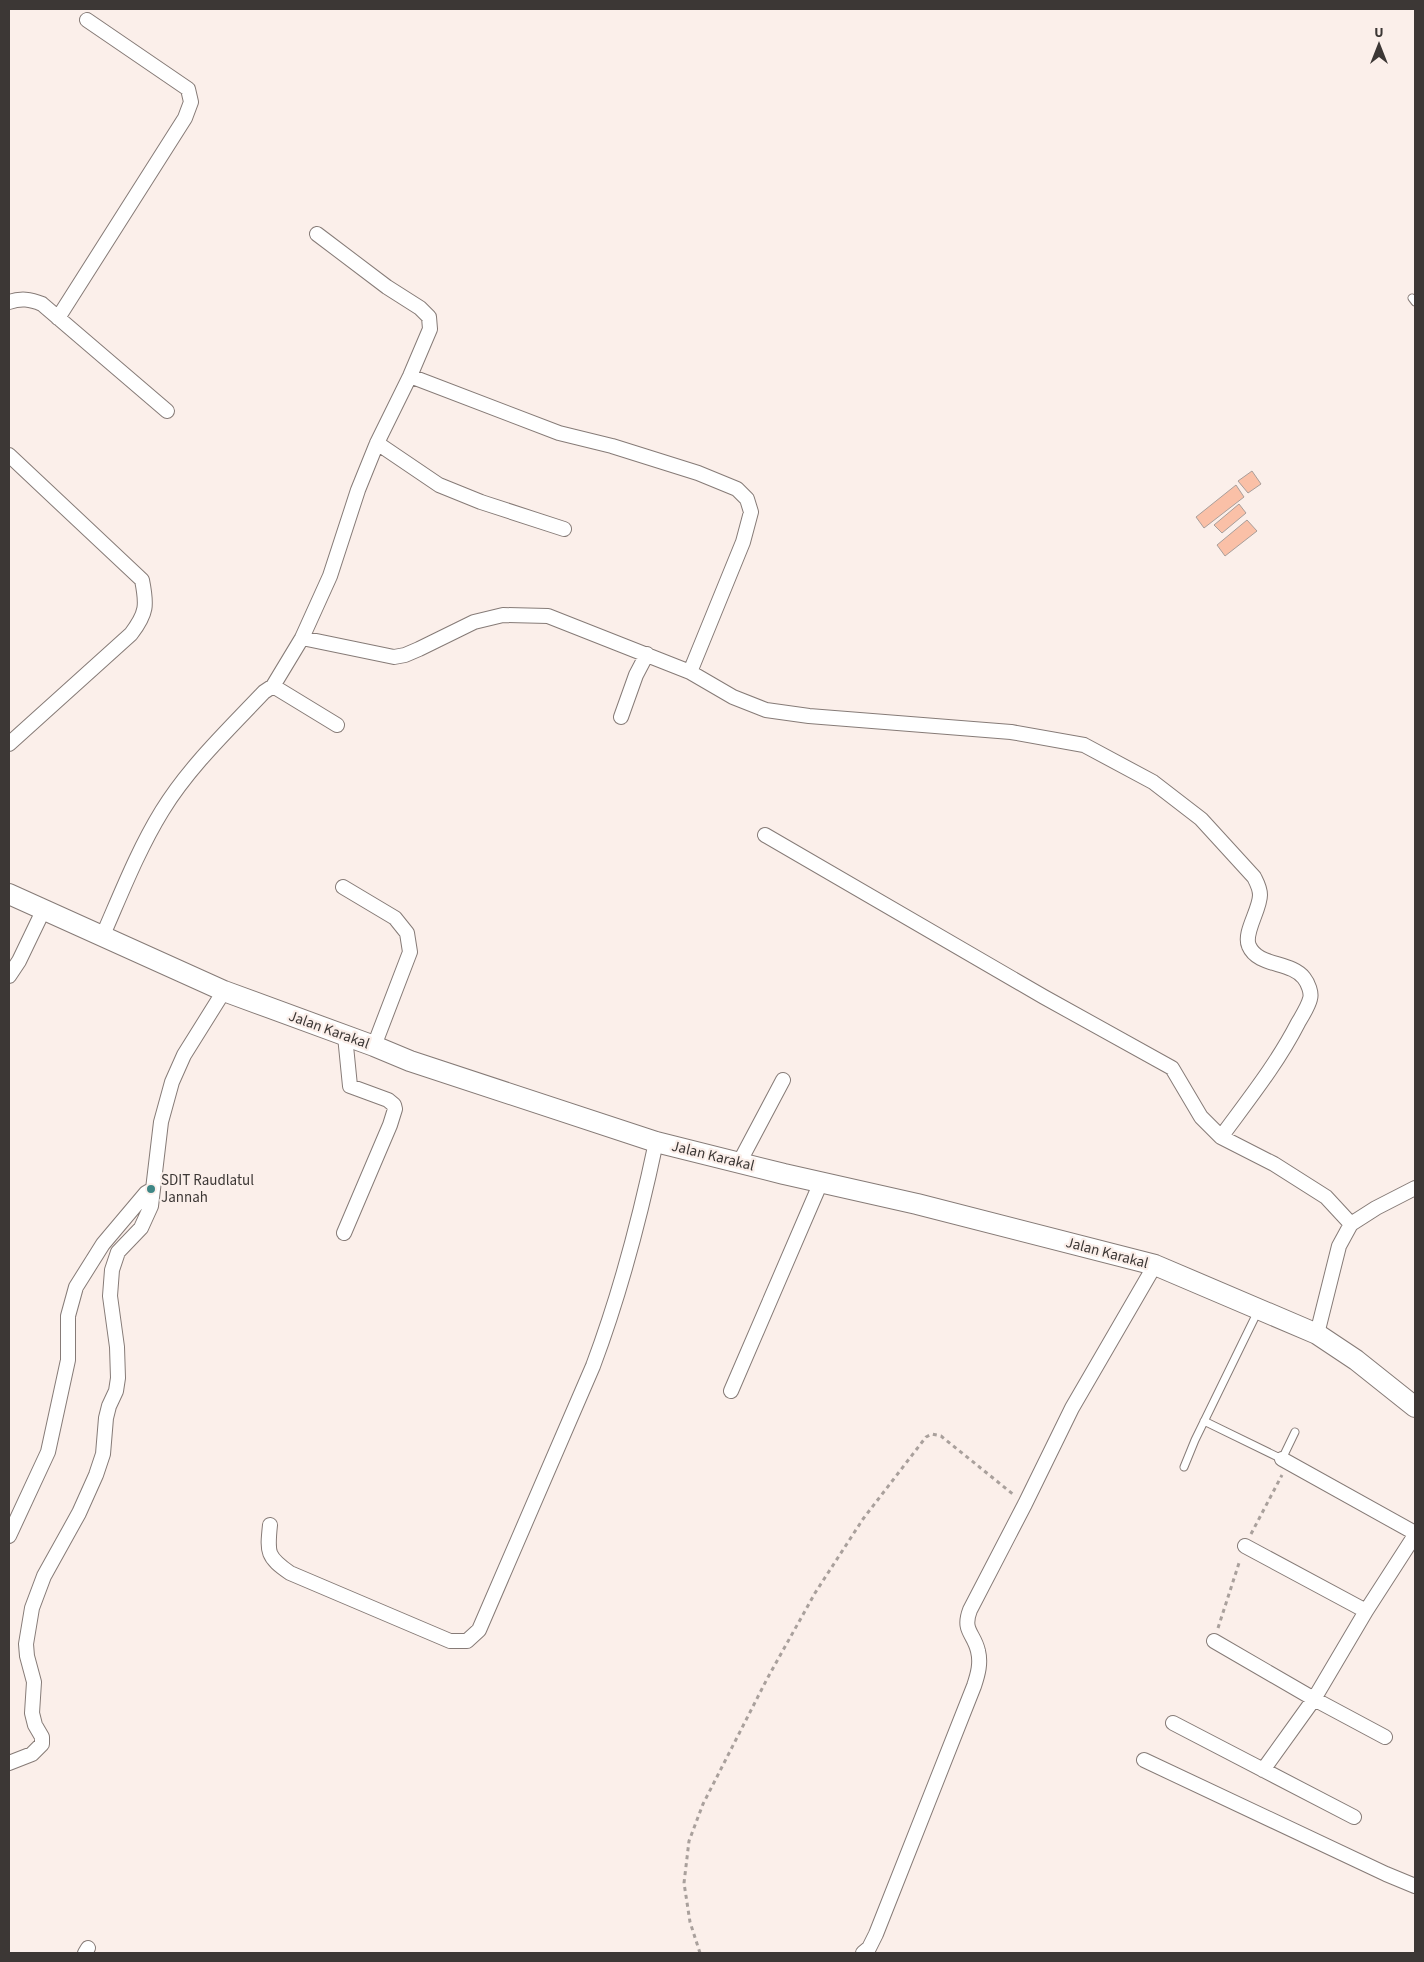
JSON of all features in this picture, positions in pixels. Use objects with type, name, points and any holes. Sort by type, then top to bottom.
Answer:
[{"type":"main road","name":"Jalan Karakal","points":[[9,894],[43,911],[102,935],[224,991],[374,1046],[410,1062],[656,1142],[1029,1232],[1154,1265],[1317,1334],[1356,1360],[1415,1407]]},
{"type":"street","points":[[58,318],[185,118],[191,102],[188,89],[87,20]]},
{"type":"street","points":[[102,935],[162,811],[190,771],[264,692],[273,686],[302,638],[330,576],[358,490],[377,443],[410,376],[430,329],[429,317],[420,308],[387,287],[317,234]]},
{"type":"street","points":[[9,302],[18,299],[31,300],[42,304],[167,411]]},
{"type":"street","points":[[410,376],[559,433],[612,446],[698,473],[737,489],[747,498],[751,512],[743,542],[690,672]]},
{"type":"street","points":[[377,443],[439,485],[481,502],[564,529]]},
{"type":"street","points":[[9,455],[142,580],[146,601],[141,621],[131,634],[9,744]]},
{"type":"street","points":[[302,638],[394,657],[419,649],[474,622],[503,615],[548,616],[690,672],[733,697],[766,710],[809,716],[1011,732],[1084,745],[1153,782],[1201,819],[1254,877],[1260,888],[1260,897],[1248,936],[1248,945],[1259,958],[1296,971],[1309,986],[1311,998],[1291,1037],[1261,1083],[1221,1137]]},
{"type":"street","points":[[621,717],[636,675],[647,654]]},
{"type":"street","points":[[273,686],[337,726]]},
{"type":"street","points":[[765,835],[1044,997],[1172,1068],[1201,1117],[1221,1137],[1274,1164],[1326,1197],[1351,1224]]},
{"type":"street","points":[[342,887],[395,918],[407,933],[410,952],[374,1046]]},
{"type":"street","points":[[9,976],[19,961],[43,911]]},
{"type":"street","points":[[9,1763],[32,1754],[42,1744],[42,1737],[32,1713],[34,1682],[26,1644],[32,1608],[48,1568],[82,1506],[102,1454],[106,1418],[116,1391],[118,1378],[116,1338],[110,1296],[112,1270],[118,1252],[141,1228],[151,1206],[161,1122],[172,1082],[184,1055],[224,991]]},
{"type":"street","points":[[344,1233],[395,1109],[394,1105],[388,1100],[350,1086],[345,1036]]},
{"type":"street","points":[[739,1163],[783,1080]]},
{"type":"street","points":[[270,1525],[268,1546],[274,1562],[290,1573],[450,1642],[467,1642],[479,1630],[593,1366],[608,1325],[642,1207],[656,1142]]},
{"type":"street","points":[[731,1391],[821,1182]]},
{"type":"street","points":[[1317,1334],[1339,1246],[1351,1224],[1376,1208],[1415,1188]]},
{"type":"street","points":[[9,1536],[48,1452],[68,1360],[68,1316],[76,1287],[103,1244],[146,1193],[153,1189]]},
{"type":"street","points":[[863,1953],[869,1948],[876,1934],[974,1686],[980,1666],[978,1649],[968,1631],[966,1619],[1072,1408],[1154,1265]]},
{"type":"street","points":[[1263,1770],[1314,1699],[1366,1611],[1415,1534],[1285,1461]]},
{"type":"street","points":[[1245,1546],[1366,1611]]},
{"type":"street","points":[[1214,1641],[1314,1699],[1385,1737]]},
{"type":"street","points":[[1173,1722],[1354,1817]]},
{"type":"street","points":[[1144,1760],[1415,1886]]},
{"type":"lane","points":[[1184,1467],[1204,1421],[1259,1309]]},
{"type":"lane","points":[[1204,1421],[1285,1461],[1295,1432]]},
{"type":"path","points":[[700,1953],[690,1922],[684,1883],[688,1841],[703,1804],[767,1679],[815,1593],[863,1519],[926,1437],[932,1434],[941,1436],[1025,1504]]},
{"type":"path","points":[[1214,1641],[1245,1546],[1285,1461]]},
{"type":"building","points":[[1252,471],[1261,484],[1248,493],[1238,481]]},
{"type":"building","points":[[1236,485],[1244,497],[1204,528],[1196,517]]},
{"type":"building","points":[[1239,504],[1246,513],[1222,533],[1214,525]]},
{"type":"building","points":[[1247,520],[1257,531],[1225,556],[1217,545]]},
{"type":"place","name":"SDIT Raudlatul Jannah","points":[[151,1189]]}]
